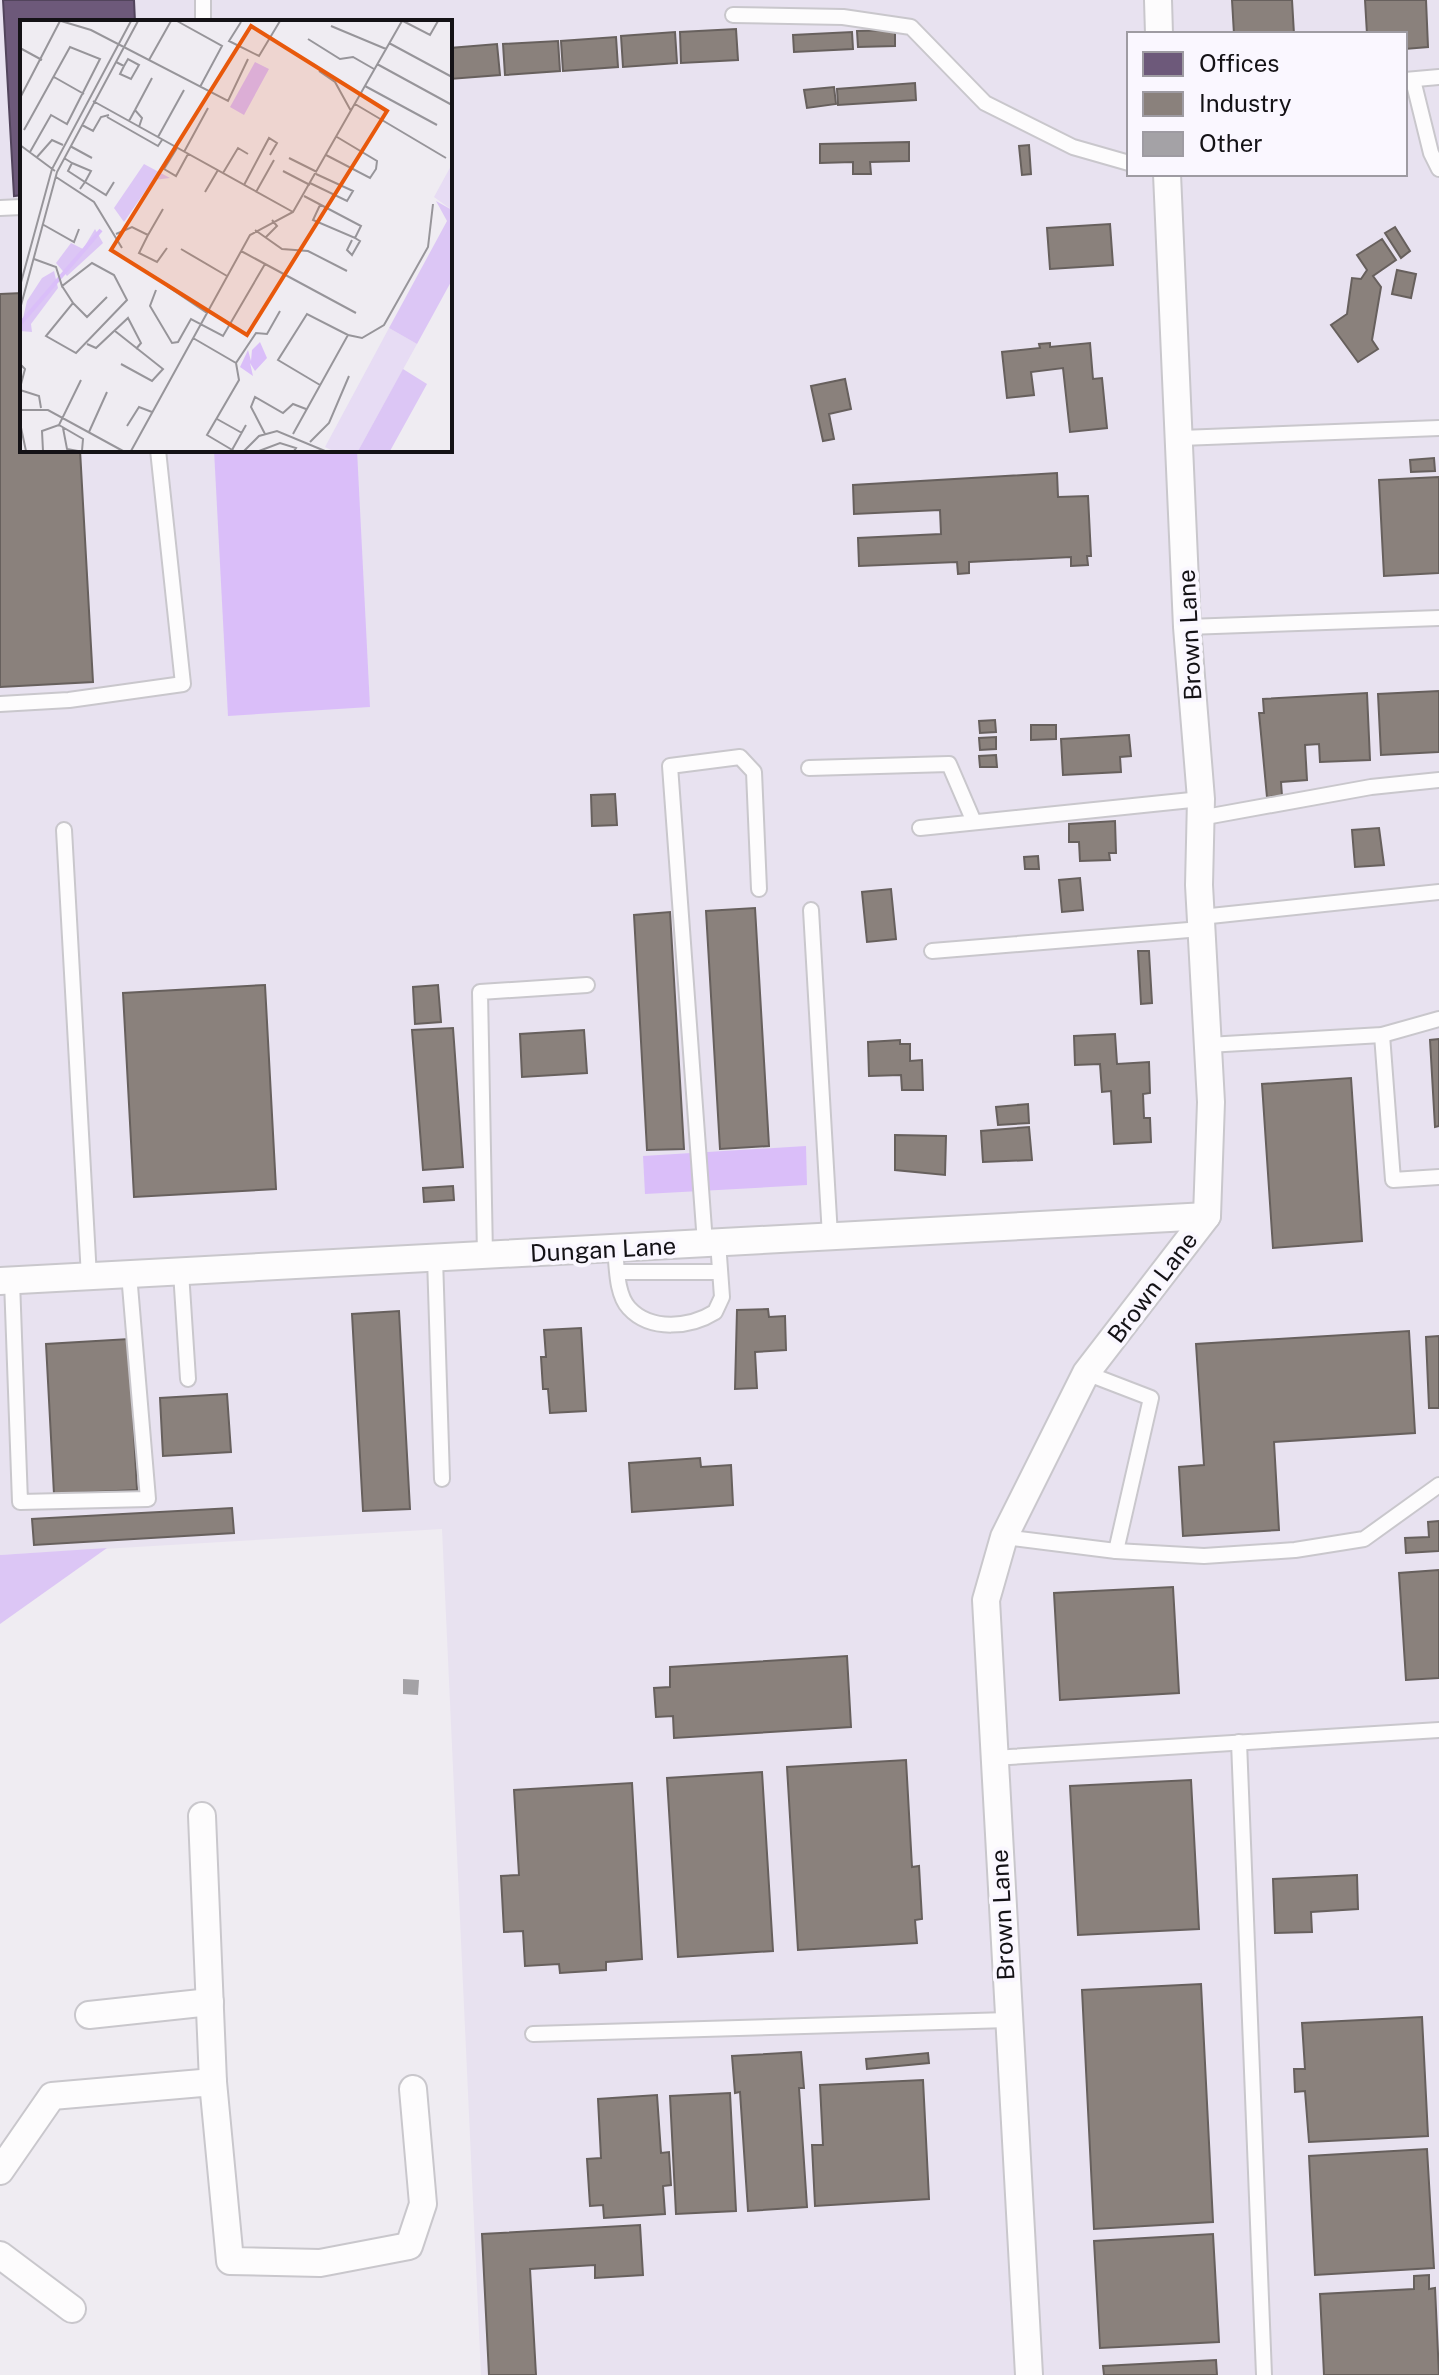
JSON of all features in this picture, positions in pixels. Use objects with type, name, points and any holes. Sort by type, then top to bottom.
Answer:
[{"type":"street","points":[[1158,0],[1159,32]]},
{"type":"street","name":"Brown Lane","points":[[1029,2375],[986,1600],[1004,1537],[1086,1373],[1207,1216],[1211,1102],[1201,923],[1200,808],[1187,627],[1167,176]]},
{"type":"street","name":"Dungan Lane","points":[[6,1281],[485,1255],[616,1260],[711,1243],[1207,1216]]},
{"type":"street","points":[[202,1816],[213,2082],[230,2261],[320,2263],[409,2246],[423,2204],[413,2089]]},
{"type":"street","points":[[89,2015],[210,2002]]},
{"type":"street","points":[[0,2171],[52,2096],[213,2082]]},
{"type":"street","points":[[0,2255],[72,2309]]},
{"type":"lane","points":[[733,15],[843,17],[911,27],[985,103],[1073,147],[1127,162]]},
{"type":"lane","points":[[1439,77],[1409,80],[1431,153],[1439,169]]},
{"type":"lane","points":[[0,208],[20,207]]},
{"type":"lane","points":[[1181,438],[1439,428]]},
{"type":"lane","points":[[0,704],[69,700],[183,684],[158,452]]},
{"type":"lane","points":[[1187,627],[1439,618]]},
{"type":"lane","points":[[720,1272],[616,1260],[628,1307],[647,1321],[679,1326],[715,1312],[722,1297],[720,1272],[711,1243],[670,766],[740,757],[754,772],[759,889]]},
{"type":"lane","points":[[809,768],[949,764],[974,822]]},
{"type":"lane","points":[[920,828],[1200,808],[1439,780]]},
{"type":"lane","points":[[64,830],[89,1277]]},
{"type":"lane","points":[[932,951],[1201,923],[1439,892]]},
{"type":"lane","points":[[811,910],[830,1236]]},
{"type":"lane","points":[[485,1255],[480,992],[587,985]]},
{"type":"lane","points":[[1208,1045],[1382,1035],[1439,1019]]},
{"type":"lane","points":[[1382,1035],[1393,1180],[1439,1177]]},
{"type":"lane","points":[[435,1258],[442,1479]]},
{"type":"lane","points":[[181,1272],[188,1379]]},
{"type":"lane","points":[[6,1281],[20,1502],[148,1499],[129,1274]]},
{"type":"lane","points":[[1086,1373],[1151,1398],[1116,1551]]},
{"type":"lane","points":[[1004,1537],[1116,1551],[1204,1556],[1295,1550],[1364,1539],[1439,1485]]},
{"type":"lane","points":[[993,1758],[1439,1730]]},
{"type":"lane","points":[[1239,1742],[1264,2375]]},
{"type":"lane","points":[[533,2034],[1008,2020]]},
{"type":"shaded area","points":[[0,0],[1439,0],[1439,2375],[481,2375],[442,1529],[0,1555]]},
{"type":"shaded area","points":[[214,452],[357,452],[370,707],[228,716]]},
{"type":"shaded area","points":[[806,1146],[807,1185],[645,1194],[643,1156]]},
{"type":"shaded area","points":[[107,1548],[0,1624],[0,1555]]},
{"type":"building: Offices","points":[[3,0],[134,0],[135,20],[20,20],[20,195],[14,196]]},
{"type":"building: Industry","points":[[1232,0],[1292,0],[1294,32],[1234,32]]},
{"type":"building: Industry","points":[[1365,0],[1426,0],[1428,47],[1407,49],[1407,32],[1367,32]]},
{"type":"building: Industry","points":[[736,29],[738,60],[681,63],[680,32]]},
{"type":"building: Industry","points":[[895,30],[895,46],[858,47],[857,31]]},
{"type":"building: Industry","points":[[675,32],[677,63],[623,67],[621,36]]},
{"type":"building: Industry","points":[[852,32],[853,49],[794,52],[793,35]]},
{"type":"building: Industry","points":[[616,37],[618,67],[563,71],[561,41]]},
{"type":"building: Industry","points":[[558,41],[560,71],[505,75],[503,44]]},
{"type":"building: Industry","points":[[497,44],[500,75],[452,79],[452,48]]},
{"type":"building: Industry","points":[[915,83],[916,100],[838,105],[837,89]]},
{"type":"building: Industry","points":[[834,87],[836,104],[807,108],[804,90]]},
{"type":"building: Industry","points":[[909,142],[909,161],[870,162],[871,174],[853,174],[853,162],[820,163],[820,144]]},
{"type":"building: Industry","points":[[1029,145],[1031,174],[1022,175],[1019,146]]},
{"type":"building: Industry","points":[[1110,224],[1113,265],[1050,269],[1047,228]]},
{"type":"building: Industry","points":[[1395,227],[1410,251],[1401,258],[1385,233]]},
{"type":"building: Industry","points":[[1382,239],[1396,260],[1373,276],[1381,287],[1372,340],[1378,349],[1358,362],[1331,325],[1347,314],[1352,278],[1361,279],[1367,270],[1357,255]]},
{"type":"building: Industry","points":[[1397,270],[1416,274],[1411,298],[1392,294]]},
{"type":"building: Industry","points":[[20,293],[20,452],[80,452],[93,682],[0,687],[0,294]]},
{"type":"building: Industry","points":[[1050,343],[1050,347],[1090,343],[1093,379],[1102,378],[1107,428],[1070,432],[1063,368],[1031,372],[1034,395],[1007,398],[1002,352],[1040,348],[1039,344]]},
{"type":"building: Industry","points":[[845,379],[851,409],[829,414],[834,439],[823,441],[811,386]]},
{"type":"building: Industry","points":[[1434,458],[1435,471],[1411,472],[1410,460]]},
{"type":"building: Industry","points":[[1057,473],[1058,497],[1088,496],[1091,556],[1087,556],[1088,565],[1071,566],[1071,557],[969,562],[969,573],[958,574],[957,562],[859,566],[858,538],[941,534],[940,510],[854,514],[853,485]]},
{"type":"building: Industry","points":[[1439,477],[1439,573],[1384,576],[1379,480]]},
{"type":"building: Industry","points":[[1439,691],[1439,752],[1381,755],[1378,694]]},
{"type":"building: Industry","points":[[1367,693],[1370,760],[1320,762],[1319,744],[1305,745],[1307,780],[1281,782],[1282,796],[1267,797],[1259,713],[1264,713],[1263,699]]},
{"type":"building: Industry","points":[[995,720],[996,732],[980,733],[979,721]]},
{"type":"building: Industry","points":[[1031,725],[1056,725],[1056,739],[1031,740]]},
{"type":"building: Industry","points":[[1129,735],[1131,756],[1120,757],[1121,772],[1063,775],[1061,739]]},
{"type":"building: Industry","points":[[996,737],[996,749],[980,750],[979,738]]},
{"type":"building: Industry","points":[[996,755],[997,767],[980,767],[979,756]]},
{"type":"building: Industry","points":[[615,794],[617,825],[592,826],[591,795]]},
{"type":"building: Industry","points":[[1115,821],[1116,853],[1109,853],[1110,860],[1080,861],[1079,842],[1069,842],[1069,824]]},
{"type":"building: Industry","points":[[1379,828],[1384,865],[1355,867],[1352,830]]},
{"type":"building: Industry","points":[[1038,856],[1039,869],[1025,869],[1024,857]]},
{"type":"building: Industry","points":[[1080,878],[1083,910],[1062,912],[1059,880]]},
{"type":"building: Industry","points":[[891,889],[896,939],[867,942],[862,892]]},
{"type":"building: Industry","points":[[755,908],[769,1146],[720,1149],[706,911]]},
{"type":"building: Industry","points":[[670,912],[684,1149],[647,1150],[634,915]]},
{"type":"building: Industry","points":[[1138,951],[1149,951],[1152,1003],[1141,1004]]},
{"type":"building: Industry","points":[[265,985],[276,1189],[134,1197],[123,993]]},
{"type":"building: Industry","points":[[438,985],[441,1022],[415,1024],[413,987]]},
{"type":"building: Industry","points":[[453,1028],[463,1167],[423,1170],[412,1030]]},
{"type":"building: Industry","points":[[584,1030],[587,1073],[522,1077],[520,1034]]},
{"type":"building: Industry","points":[[1115,1034],[1117,1064],[1149,1062],[1150,1093],[1143,1094],[1144,1118],[1150,1118],[1151,1142],[1114,1144],[1111,1091],[1102,1092],[1100,1064],[1075,1065],[1074,1036]]},
{"type":"building: Industry","points":[[1439,1039],[1439,1126],[1435,1127],[1430,1040]]},
{"type":"building: Industry","points":[[900,1040],[900,1044],[910,1044],[910,1061],[922,1060],[923,1090],[902,1090],[901,1075],[869,1076],[868,1042]]},
{"type":"building: Industry","points":[[1351,1078],[1362,1241],[1273,1248],[1262,1084]]},
{"type":"building: Industry","points":[[1028,1104],[1029,1123],[998,1125],[996,1107]]},
{"type":"building: Industry","points":[[1029,1127],[1032,1160],[983,1162],[981,1131]]},
{"type":"building: Industry","points":[[895,1135],[946,1136],[945,1175],[895,1170]]},
{"type":"building: Industry","points":[[453,1186],[454,1200],[424,1202],[423,1188]]},
{"type":"building: Industry","points":[[768,1309],[769,1317],[785,1316],[786,1350],[755,1352],[757,1388],[735,1389],[737,1310]]},
{"type":"building: Industry","points":[[399,1311],[410,1509],[363,1511],[352,1314]]},
{"type":"building: Industry","points":[[581,1328],[586,1411],[550,1413],[548,1389],[543,1389],[541,1357],[546,1357],[544,1330]]},
{"type":"building: Industry","points":[[1409,1331],[1415,1433],[1274,1442],[1279,1530],[1183,1536],[1179,1467],[1204,1465],[1196,1344]]},
{"type":"building: Industry","points":[[1439,1336],[1439,1408],[1429,1408],[1426,1337]]},
{"type":"building: Industry","points":[[129,1339],[137,1490],[54,1494],[46,1344]]},
{"type":"building: Industry","points":[[227,1394],[231,1452],[163,1456],[160,1398]]},
{"type":"building: Industry","points":[[700,1458],[701,1467],[731,1465],[733,1505],[632,1512],[629,1463]]},
{"type":"building: Industry","points":[[232,1508],[234,1533],[34,1545],[32,1519]]},
{"type":"building: Industry","points":[[1439,1521],[1439,1551],[1406,1553],[1405,1538],[1429,1537],[1428,1522]]},
{"type":"building: Industry","points":[[1439,1570],[1439,1678],[1406,1680],[1399,1573]]},
{"type":"building: Industry","points":[[1173,1587],[1179,1693],[1060,1700],[1054,1593]]},
{"type":"building: Industry","points":[[847,1656],[851,1727],[674,1738],[673,1716],[656,1717],[654,1688],[670,1687],[670,1667]]},
{"type":"building: Industry","points":[[906,1760],[912,1867],[919,1866],[922,1919],[915,1920],[917,1943],[798,1950],[787,1767]]},
{"type":"building: Industry","points":[[762,1772],[773,1951],[678,1957],[667,1778]]},
{"type":"building: Industry","points":[[1191,1780],[1199,1929],[1078,1935],[1070,1786]]},
{"type":"building: Industry","points":[[632,1783],[642,1959],[606,1962],[606,1970],[560,1973],[559,1964],[525,1966],[523,1931],[504,1932],[501,1876],[519,1875],[514,1790]]},
{"type":"building: Industry","points":[[1357,1875],[1358,1909],[1311,1912],[1312,1932],[1275,1933],[1273,1879]]},
{"type":"building: Industry","points":[[1201,1984],[1213,2222],[1094,2229],[1082,1990]]},
{"type":"building: Industry","points":[[1422,2017],[1428,2136],[1309,2142],[1305,2091],[1295,2092],[1294,2069],[1305,2069],[1302,2023]]},
{"type":"building: Industry","points":[[801,2052],[804,2088],[799,2088],[807,2207],[748,2211],[740,2092],[735,2093],[732,2056]]},
{"type":"building: Industry","points":[[928,2053],[929,2063],[867,2069],[866,2059]]},
{"type":"building: Industry","points":[[923,2080],[929,2199],[815,2206],[812,2145],[823,2145],[820,2085]]},
{"type":"building: Industry","points":[[730,2093],[736,2211],[676,2214],[670,2096]]},
{"type":"building: Industry","points":[[657,2095],[661,2153],[669,2152],[671,2185],[663,2186],[665,2214],[604,2218],[603,2205],[590,2206],[587,2159],[601,2158],[598,2099]]},
{"type":"building: Industry","points":[[1427,2149],[1434,2268],[1315,2275],[1309,2156]]},
{"type":"building: Industry","points":[[640,2225],[643,2275],[595,2278],[595,2265],[530,2269],[536,2375],[489,2375],[482,2234]]},
{"type":"building: Industry","points":[[1213,2234],[1219,2342],[1100,2348],[1094,2241]]},
{"type":"building: Industry","points":[[1429,2275],[1429,2289],[1435,2288],[1439,2375],[1324,2375],[1320,2294],[1414,2289],[1414,2276]]},
{"type":"building: Industry","points":[[1216,2360],[1217,2375],[1104,2375],[1103,2366]]},
{"type":"building: Other","points":[[403,1679],[419,1680],[418,1695],[403,1694]]}]
